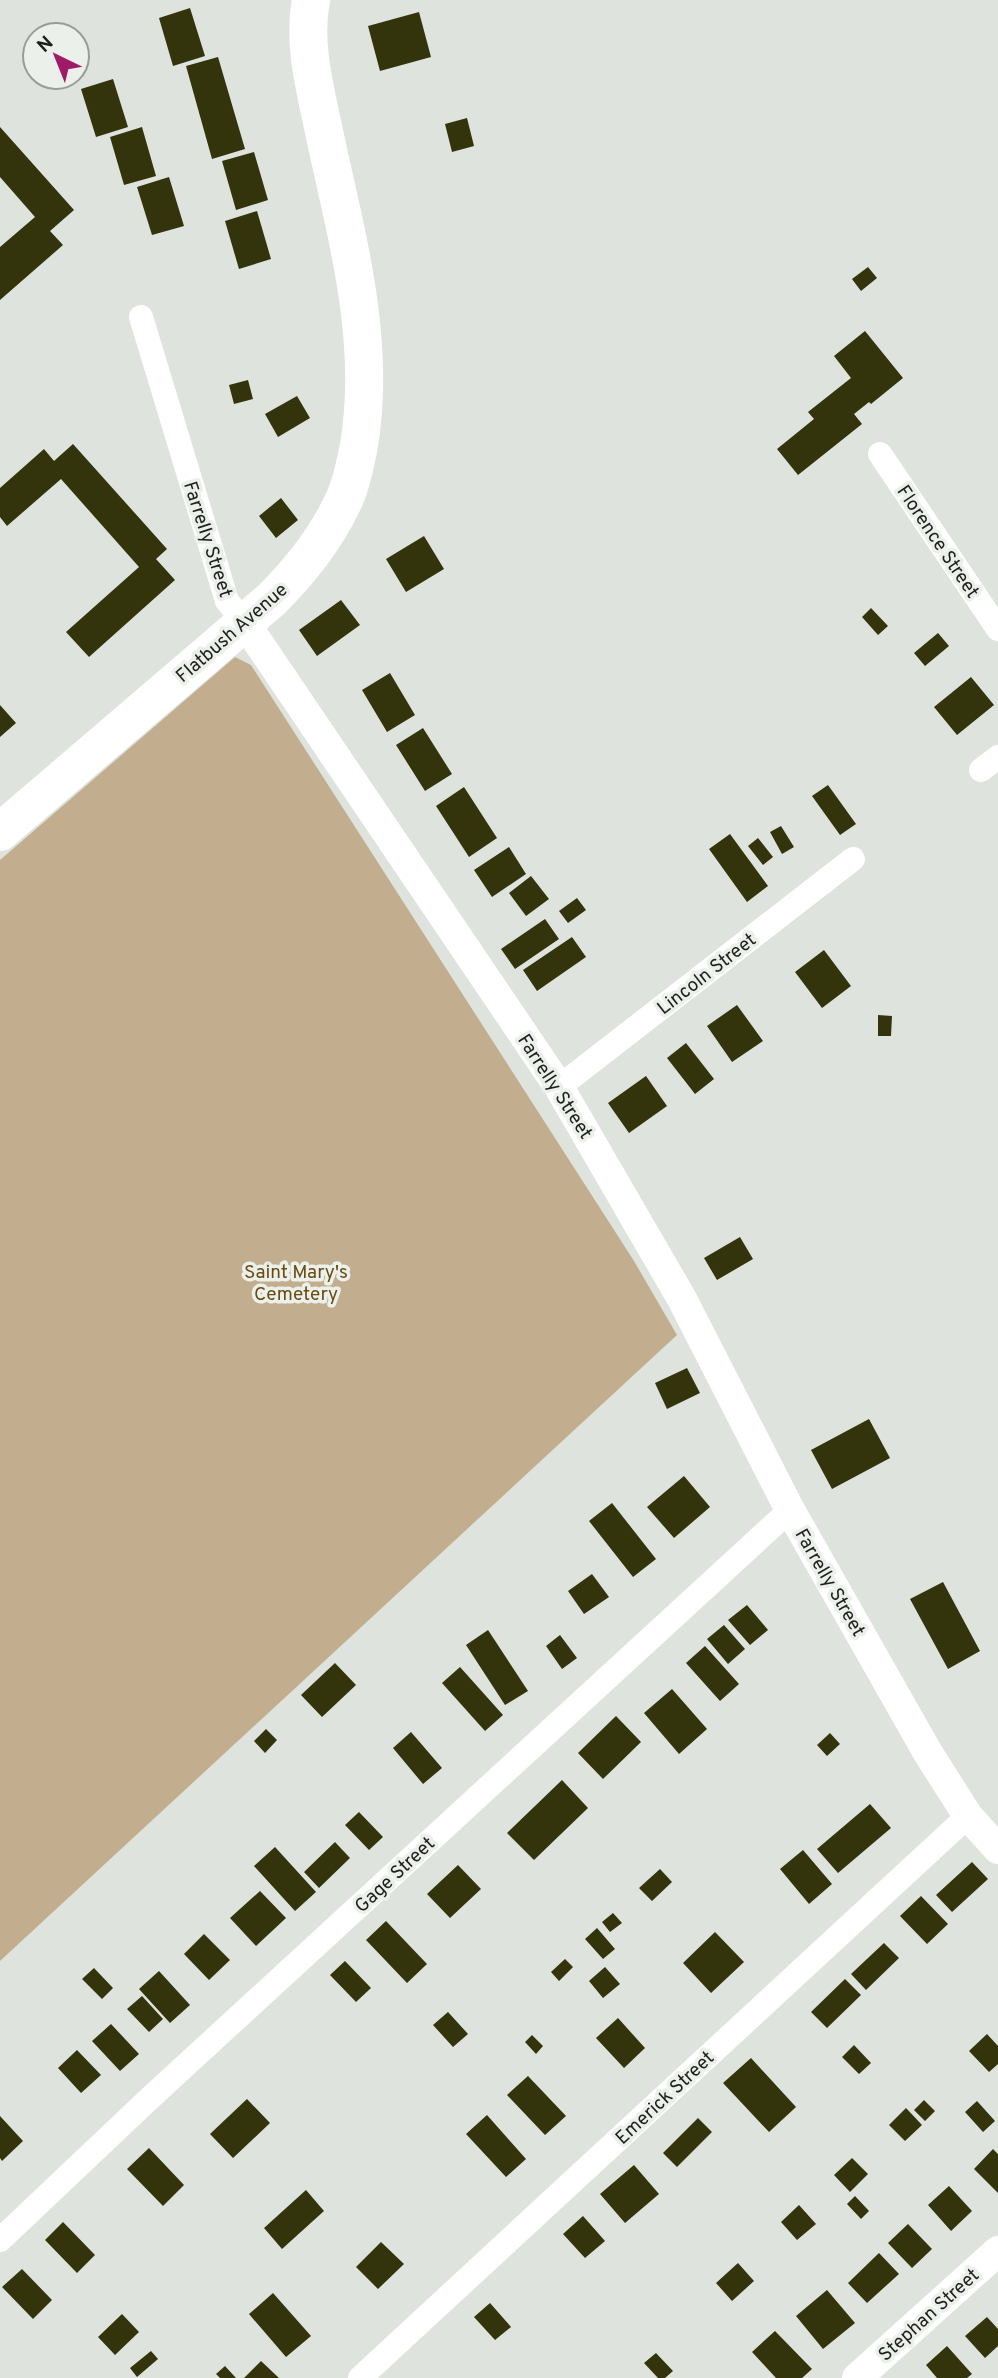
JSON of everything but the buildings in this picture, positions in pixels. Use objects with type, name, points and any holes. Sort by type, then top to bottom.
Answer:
[{"type":"main road","name":"Flatbush Avenue","points":[[0,832],[180,676],[246,623],[299,571],[323,539],[343,504],[355,466],[363,421],[363,330],[357,286],[314,82],[309,46],[311,0]]},
{"type":"street","name":"Farrelly Street","points":[[141,317],[227,601],[246,623],[559,1087],[682,1300],[790,1510],[928,1753],[968,1816],[998,1849]]},
{"type":"street","name":"Florence Street","points":[[880,454],[998,629]]},
{"type":"street","name":"Lincoln Street","points":[[559,1087],[853,859]]},
{"type":"street","name":"Gage Street","points":[[0,2240],[150,2098],[790,1510]]},
{"type":"street","name":"Emerick Street","points":[[360,2378],[968,1816]]},
{"type":"street","name":"Stephan Street","points":[[857,2378],[998,2251]]},
{"type":"green space","name":"Saint Mary's Cemetery","points":[[235,657],[251,665],[634,1261],[677,1335],[0,1961],[0,860]]}]
